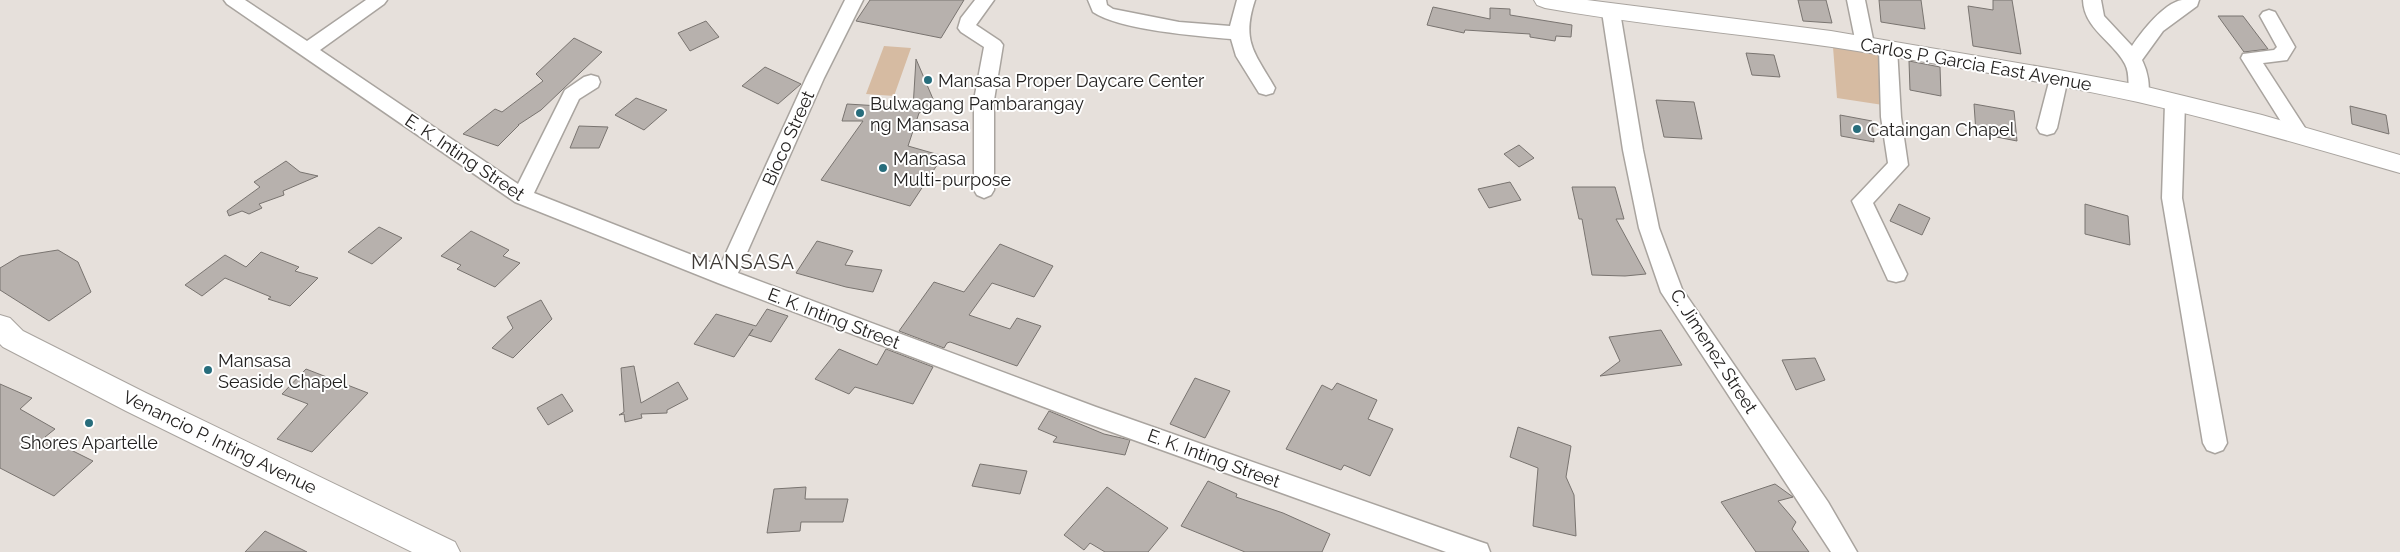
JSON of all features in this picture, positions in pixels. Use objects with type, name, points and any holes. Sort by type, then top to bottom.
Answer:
[{"type":"main road","name":"Carlos P. Garcia East Avenue","points":[[1552,1],[1612,12],[1877,46],[2059,78],[2139,94],[2299,134],[2400,164]]},
{"type":"main road","name":"Venancio P. Inting Avenue","points":[[0,326],[13,339],[136,402],[444,552]]},
{"type":"street","name":"E. K. Inting Street","points":[[233,0],[522,197],[726,277],[1089,414],[1478,552]]},
{"type":"street","points":[[307,50],[378,0]]},
{"type":"street","name":"Bioco Street","points":[[726,277],[815,78],[854,0]]},
{"type":"street","points":[[984,190],[984,100],[994,45],[967,28],[967,22],[985,0]]},
{"type":"street","points":[[1097,0],[1098,8],[1108,14],[1179,28],[1237,32]]},
{"type":"street","points":[[1246,0],[1237,32],[1242,54],[1266,88]]},
{"type":"street","points":[[1856,0],[1877,46],[1898,165],[1862,202],[1896,274]]},
{"type":"street","points":[[2092,0],[2091,4],[2099,24],[2124,48],[2137,69],[2139,94]]},
{"type":"street","points":[[2132,60],[2150,31],[2173,12],[2191,2]]},
{"type":"street","name":"C. Jimenez Street","points":[[1612,12],[1633,150],[1649,228],[1672,292],[1814,502],[1845,552]]},
{"type":"street","points":[[2269,16],[2286,47],[2280,56],[2250,58],[2299,134]]},
{"type":"street","points":[[2047,128],[2059,78]]},
{"type":"street","points":[[522,197],[572,95],[592,82]]},
{"type":"street","points":[[2175,103],[2172,198],[2216,443]]},
{"type":"shaded area","points":[[884,46],[911,48],[894,96],[866,94]]},
{"type":"shaded area","points":[[1833,47],[1878,54],[1883,105],[1837,98]]},
{"type":"building","points":[[870,0],[964,0],[941,38],[856,21]]},
{"type":"building","points":[[1798,0],[1826,0],[1832,23],[1803,21]]},
{"type":"building","points":[[1879,0],[1921,0],[1925,29],[1881,22]]},
{"type":"building","points":[[1993,0],[2012,0],[2021,54],[1973,46],[1968,6],[1993,10]]},
{"type":"building","points":[[1433,7],[1490,19],[1490,8],[1510,9],[1510,15],[1572,25],[1571,37],[1556,36],[1555,41],[1530,37],[1530,34],[1465,30],[1464,33],[1427,25]]},
{"type":"building","points":[[2218,16],[2243,16],[2268,49],[2244,52]]},
{"type":"building","points":[[706,21],[719,37],[690,51],[678,33]]},
{"type":"building","points":[[574,38],[602,52],[541,110],[518,125],[498,146],[463,134],[495,109],[502,112],[543,81],[536,74]]},
{"type":"building","points":[[1746,53],[1774,55],[1780,77],[1752,75]]},
{"type":"building","name":"Mansasa Multi-purpose","points":[[916,59],[936,106],[919,113],[908,146],[943,156],[910,206],[821,180],[863,121],[842,121],[847,104],[913,108]]},
{"type":"building","points":[[1909,61],[1940,67],[1941,96],[1910,90]]},
{"type":"building","points":[[765,67],[801,84],[778,104],[742,86]]},
{"type":"building","points":[[636,98],[667,110],[644,130],[615,115]]},
{"type":"building","points":[[1656,100],[1694,102],[1702,139],[1664,137]]},
{"type":"building","points":[[1974,104],[2014,111],[2017,141],[1976,133]]},
{"type":"building","points":[[2350,106],[2386,115],[2389,134],[2352,124]]},
{"type":"building","name":"Cataingan Chapel","points":[[1840,115],[1872,121],[1874,142],[1841,136]]},
{"type":"building","points":[[579,126],[608,127],[599,148],[570,148]]},
{"type":"building","points":[[1519,145],[1534,158],[1519,167],[1504,154]]},
{"type":"building","points":[[286,161],[300,172],[318,176],[283,191],[284,195],[259,204],[262,208],[249,214],[242,211],[229,216],[227,211],[260,187],[254,182]]},
{"type":"building","points":[[1510,182],[1521,200],[1489,208],[1478,189]]},
{"type":"building","points":[[1572,187],[1615,187],[1624,219],[1616,219],[1646,274],[1625,276],[1592,275],[1582,219],[1579,219]]},
{"type":"building","points":[[1899,204],[1930,218],[1922,235],[1890,221]]},
{"type":"building","points":[[2085,204],[2128,216],[2130,245],[2085,234]]},
{"type":"building","points":[[379,227],[402,238],[372,264],[348,252]]},
{"type":"building","points":[[471,231],[509,250],[503,256],[520,263],[495,287],[457,269],[461,265],[441,256]]},
{"type":"building","points":[[817,241],[853,251],[845,265],[882,270],[873,292],[846,287],[796,273]]},
{"type":"building","points":[[1000,244],[1053,266],[1034,297],[992,283],[969,315],[1010,329],[1017,318],[1041,326],[1017,366],[950,342],[944,348],[899,331],[934,282],[964,292]]},
{"type":"building","points":[[58,250],[78,262],[91,292],[49,321],[0,290],[0,268],[20,256]]},
{"type":"building","points":[[261,252],[299,267],[295,271],[318,278],[290,306],[268,299],[271,297],[225,278],[202,296],[185,285],[225,255],[246,267]]},
{"type":"building","points":[[541,300],[552,319],[513,358],[492,348],[513,328],[507,317]]},
{"type":"building","points":[[767,309],[788,316],[771,342],[749,335],[753,329],[734,357],[694,344],[716,314],[756,326]]},
{"type":"building","points":[[1661,330],[1682,365],[1600,376],[1620,361],[1609,337]]},
{"type":"building","points":[[839,349],[877,365],[886,349],[933,367],[913,404],[855,387],[849,394],[815,379]]},
{"type":"building","points":[[1815,358],[1825,380],[1796,390],[1782,360]]},
{"type":"building","points":[[634,366],[641,403],[678,382],[688,399],[667,410],[667,413],[641,414],[642,418],[625,422],[624,414],[619,415],[624,412],[621,368]]},
{"type":"building","points":[[306,369],[368,393],[312,452],[277,439],[308,404],[282,394]]},
{"type":"building","points":[[1195,378],[1230,391],[1205,438],[1170,424]]},
{"type":"building","points":[[1337,383],[1377,400],[1368,419],[1393,429],[1370,476],[1344,465],[1341,470],[1286,449],[1322,385],[1332,390]]},
{"type":"building","points":[[0,384],[32,398],[20,409],[55,429],[45,437],[93,461],[54,496],[0,468]]},
{"type":"building","points":[[562,394],[573,411],[548,425],[537,408]]},
{"type":"building","points":[[1049,411],[1104,434],[1130,440],[1125,455],[1053,442],[1057,437],[1038,429]]},
{"type":"building","points":[[1518,427],[1571,446],[1566,477],[1574,495],[1576,536],[1533,526],[1538,468],[1510,457]]},
{"type":"building","points":[[980,464],[1027,471],[1020,494],[972,486]]},
{"type":"building","points":[[1208,481],[1237,494],[1236,497],[1283,513],[1330,534],[1322,552],[1245,552],[1181,526]]},
{"type":"building","points":[[1775,484],[1793,497],[1778,501],[1796,522],[1792,529],[1809,552],[1756,552],[1721,502]]},
{"type":"building","points":[[806,487],[805,499],[848,499],[843,522],[801,522],[800,531],[767,533],[774,489]]},
{"type":"building","points":[[1107,487],[1168,528],[1148,552],[1105,552],[1090,543],[1084,550],[1064,535]]},
{"type":"building","points":[[265,531],[307,552],[245,552]]},
{"type":"place","name":"Mansasa Proper Daycare Center","points":[[928,80]]},
{"type":"place","name":"Bulwagang Pambarangay ng Mansasa","points":[[860,113]]},
{"type":"place","name":"Cataingan Chapel","points":[[1857,129]]},
{"type":"place","name":"Mansasa Multi-purpose","points":[[883,168]]},
{"type":"place","name":"Mansasa Seaside Chapel","points":[[208,370]]},
{"type":"place","name":"Shores Apartelle","points":[[89,423]]},
{"type":"district","name":"MANSASA","points":[[743,262]]}]
